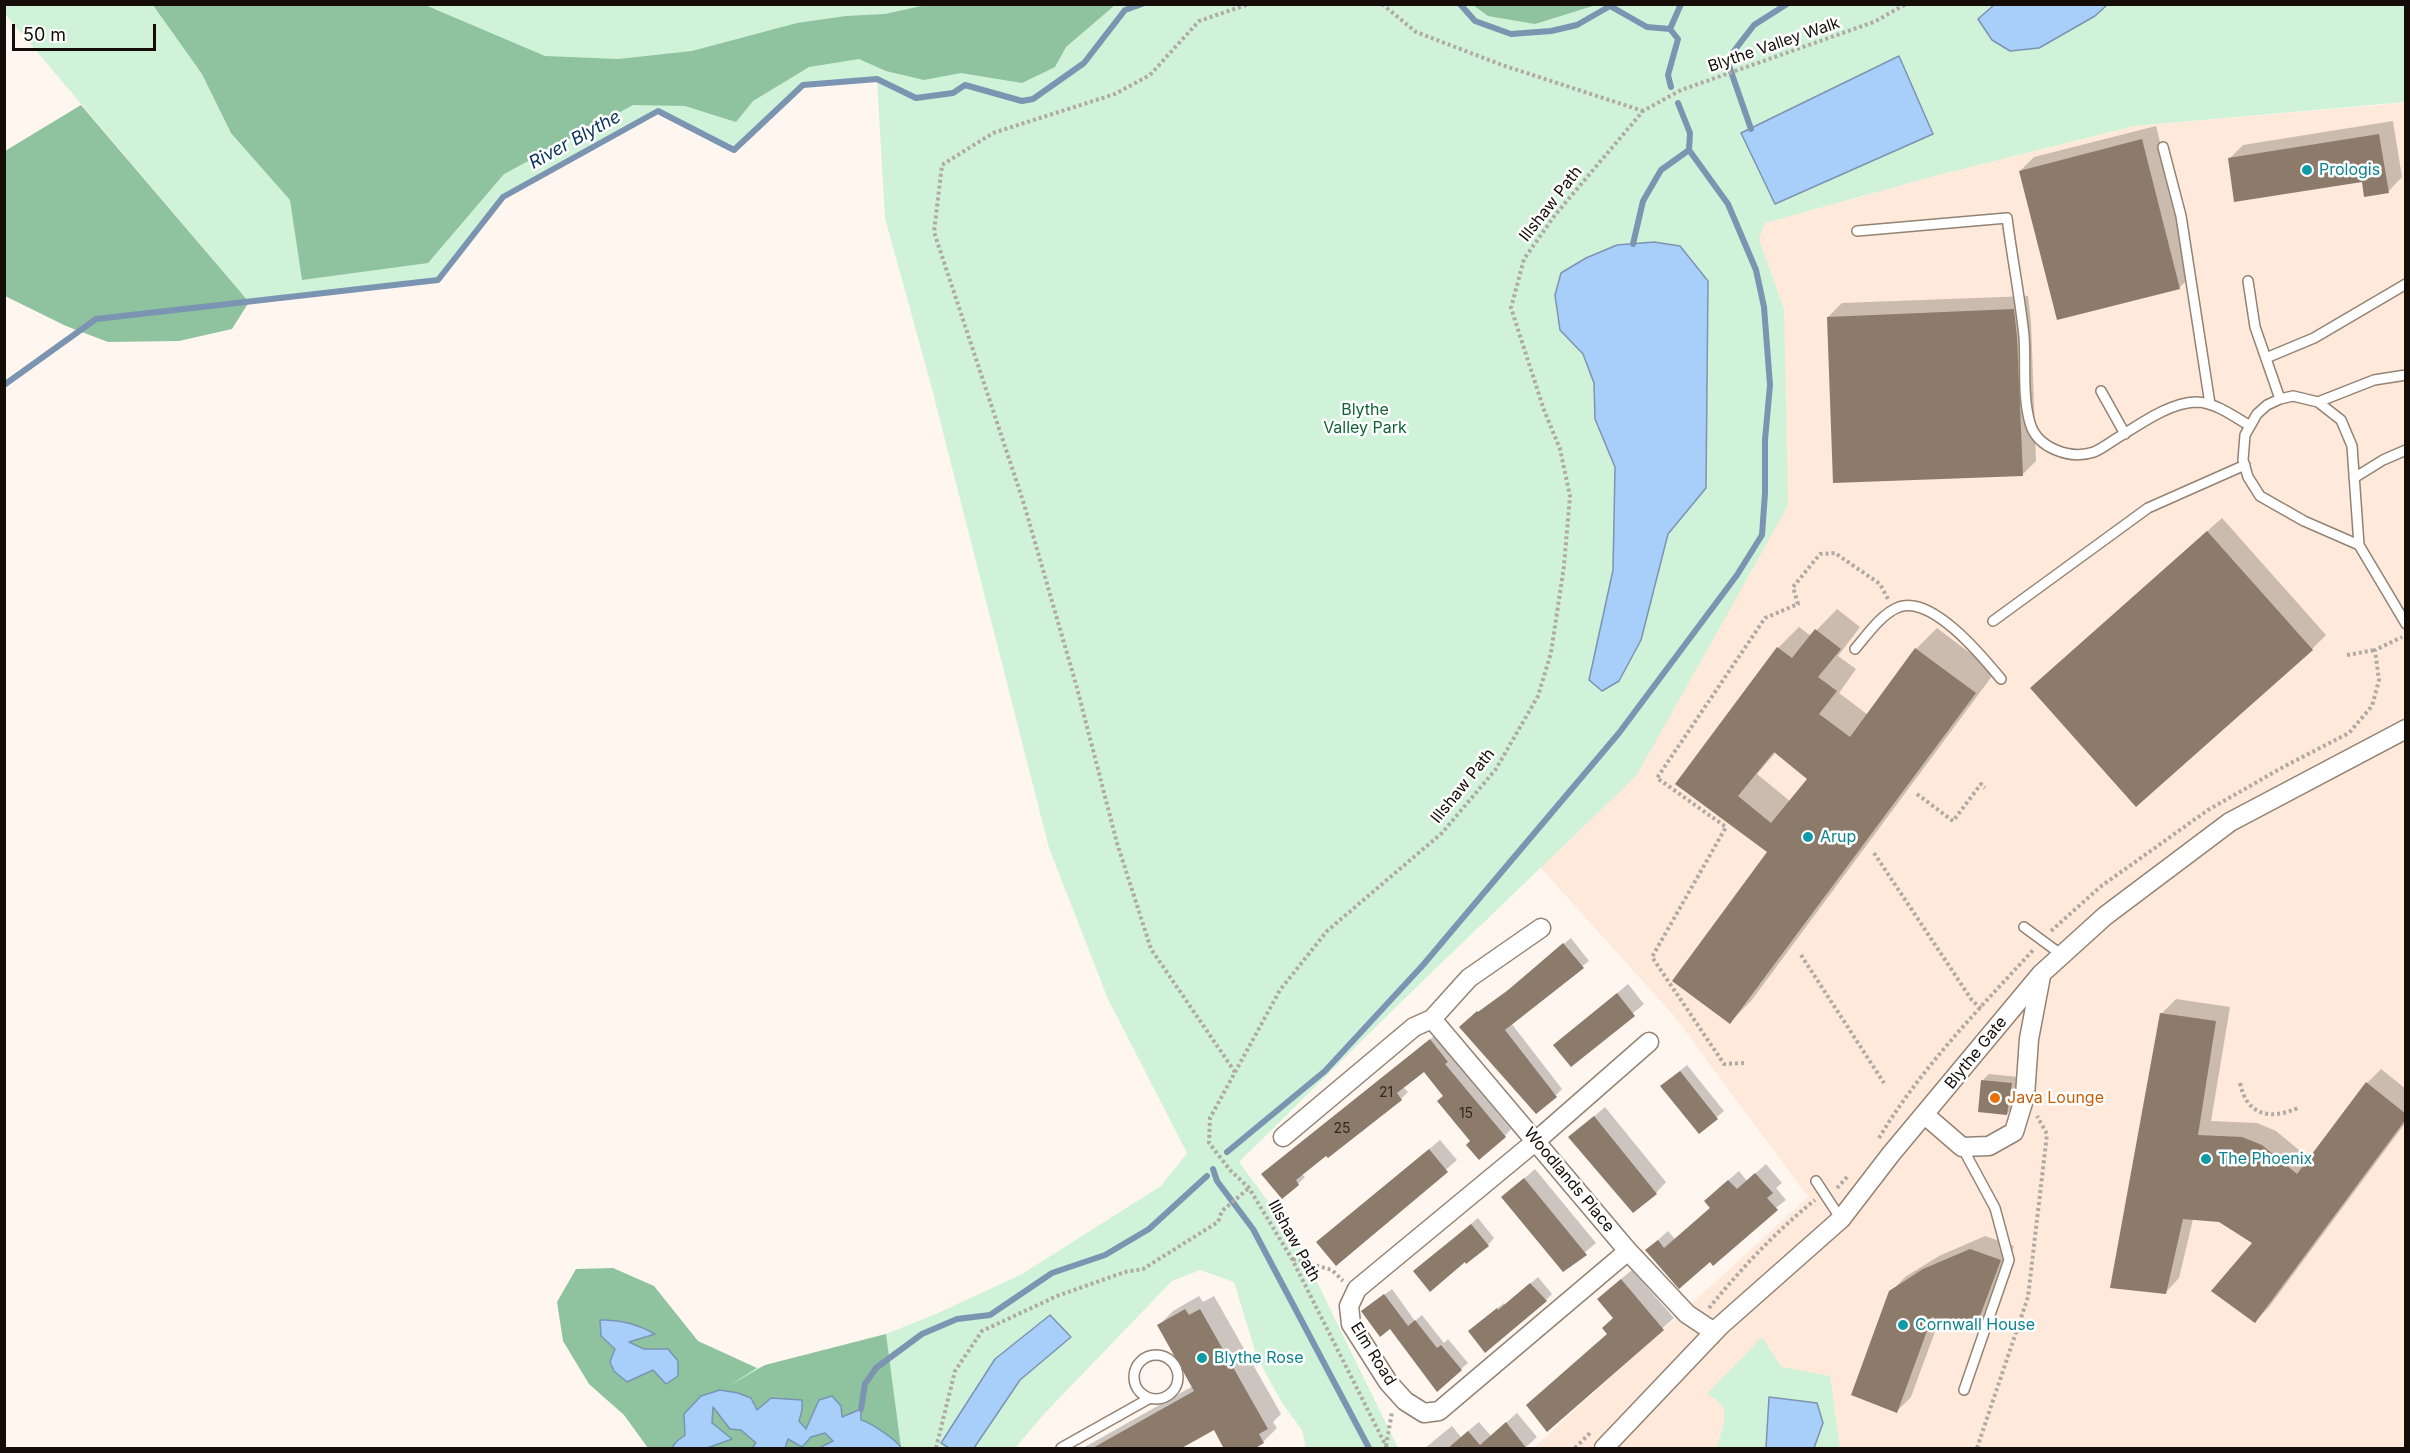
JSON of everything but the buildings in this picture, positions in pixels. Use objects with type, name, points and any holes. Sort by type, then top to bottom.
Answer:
[{"type":"street","name":"Blythe Gate","points":[[1605,1449],[1714,1332],[1841,1219],[2041,974],[2105,916],[2230,822],[2406,729]]},
{"type":"street","points":[[1283,1137],[1414,1027],[1432,1019],[1469,978],[1541,928]]},
{"type":"street","points":[[1925,1114],[1962,1147],[1989,1146],[2014,1132],[2025,1095],[2029,1039],[2041,974]]},
{"type":"street","name":"Woodlands Place","points":[[1432,1019],[1628,1251],[1687,1314],[1714,1332]]},
{"type":"street","points":[[1354,1291],[1536,1141],[1649,1042]]},
{"type":"street","name":"Elm Road","points":[[1354,1291],[1349,1306],[1351,1324],[1388,1382],[1403,1399],[1424,1413],[1439,1411],[1628,1251]]},
{"type":"lane","points":[[2163,147],[2181,216],[2210,404]]},
{"type":"lane","points":[[1857,231],[2007,218],[2024,336],[2027,410],[2030,425],[2050,448],[2061,452],[2093,452],[2151,418],[2181,405],[2198,402],[2210,404],[2250,426]]},
{"type":"lane","points":[[2248,280],[2255,327],[2280,399]]},
{"type":"lane","points":[[2265,358],[2314,338],[2406,284]]},
{"type":"lane","points":[[2318,402],[2374,380],[2406,375]]},
{"type":"lane","points":[[2101,391],[2125,434]]},
{"type":"lane","points":[[2359,545],[2304,521],[2260,496],[2248,477],[2245,465],[2245,435],[2257,414],[2280,399],[2293,396],[2318,402],[2341,420],[2352,446],[2359,545],[2406,624]]},
{"type":"lane","points":[[2354,478],[2383,460],[2406,450]]},
{"type":"lane","points":[[1994,621],[2148,508],[2245,465]]},
{"type":"lane","points":[[1855,649],[1882,618],[1900,606],[1928,609],[1976,649],[2001,679]]},
{"type":"lane","points":[[2024,927],[2062,955]]},
{"type":"lane","points":[[1962,1147],[1995,1208],[2009,1260],[1964,1390]]},
{"type":"lane","points":[[1816,1181],[1841,1219]]},
{"type":"lane","points":[[1061,1449],[1150,1398],[1164,1398],[1174,1389],[1177,1382],[1176,1368],[1172,1362],[1159,1355],[1144,1358],[1135,1369],[1134,1384],[1138,1391],[1150,1398]]},
{"type":"path","points":[[1235,1072],[1151,949],[1117,843],[1077,688],[1024,504],[934,232],[942,165],[993,134],[1115,94],[1150,75],[1198,21],[1249,4]]},
{"type":"path","points":[[1382,4],[1416,32],[1502,64],[1643,111]]},
{"type":"path","name":"Blythe Valley Walk","points":[[1681,90],[1874,22],[1906,4]]},
{"type":"path","name":"Illshaw Path","points":[[1387,1448],[1292,1259],[1250,1188],[1230,1170],[1209,1143],[1210,1118],[1280,990],[1327,931],[1442,833],[1496,769],[1538,696],[1551,653],[1564,566],[1570,496],[1560,449],[1544,410],[1511,308],[1524,259],[1555,215],[1643,111],[1681,90]]},
{"type":"path","points":[[1744,1063],[1724,1064],[1652,957],[1726,827],[1657,778],[1765,618],[1798,604],[1793,587],[1820,554],[1834,553],[1880,584],[1893,611]]},
{"type":"path","points":[[2347,655],[2375,650],[2406,635]]},
{"type":"path","points":[[2372,706],[2379,680],[2375,650]]},
{"type":"path","points":[[1917,794],[1953,821],[1981,784],[1985,788]]},
{"type":"path","points":[[1874,853],[1971,999],[1998,1024]]},
{"type":"path","points":[[1801,955],[1884,1083]]},
{"type":"path","points":[[2240,1083],[2243,1096],[2252,1107],[2262,1113],[2285,1113],[2298,1108]]},
{"type":"path","points":[[1977,1449],[2028,1297],[2047,1134],[2025,1095]]},
{"type":"path","points":[[936,1449],[955,1371],[982,1331],[1057,1296],[1125,1272],[1143,1269],[1218,1222],[1222,1211],[1237,1196],[1250,1188]]},
{"type":"path","points":[[1292,1259],[1332,1270],[1354,1291]]},
{"type":"path","points":[[1387,1448],[1392,1411],[1403,1399]]},
{"type":"shaded area","points":[[2405,103],[2405,1448],[1534,1448],[1808,1197],[1675,1017],[1540,867],[1635,776],[1784,309],[1759,239],[1765,223],[1931,177],[2134,126]]},
{"type":"green space","name":"Blythe Valley Park","points":[[2405,4],[2406,102],[2134,126],[1931,177],[1765,223],[1759,239],[1784,309],[1788,505],[1724,620],[1636,776],[1239,1162],[1296,1239],[1398,1448],[1306,1448],[1302,1430],[1282,1403],[1257,1357],[1234,1282],[1200,1270],[1172,1281],[1045,1413],[1015,1448],[650,1448],[660,1426],[757,1368],[886,1334],[936,1314],[1022,1274],[1161,1186],[1187,1153],[1108,999],[1049,848],[931,385],[885,218],[877,79],[803,85],[734,150],[658,111],[503,197],[438,280],[249,302],[5,14],[4,5]]},
{"type":"green space","points":[[153,5],[425,5],[545,56],[618,59],[692,51],[797,23],[846,16],[885,14],[926,5],[1115,5],[1066,47],[1055,67],[1022,83],[961,73],[924,80],[886,71],[859,59],[809,67],[753,101],[736,122],[685,106],[633,105],[504,174],[428,263],[302,280],[290,200],[231,133],[202,74]]},
{"type":"green space","points":[[1473,5],[1596,5],[1535,24],[1488,16]]},
{"type":"green space","points":[[81,105],[249,302],[232,329],[179,341],[108,342],[66,326],[5,296],[5,151]]},
{"type":"green space","points":[[613,1268],[654,1286],[698,1341],[757,1368],[727,1387],[765,1365],[886,1334],[901,1448],[648,1448],[624,1415],[589,1384],[563,1341],[557,1302],[576,1269]]},
{"type":"green space","points":[[1762,1337],[1781,1367],[1830,1376],[1840,1448],[1717,1448],[1724,1423],[1724,1408],[1707,1394]]},
{"type":"water","points":[[1994,5],[2107,5],[2095,16],[2039,48],[2010,51],[1992,40],[1978,19]]},
{"type":"water","points":[[1899,56],[1933,134],[1775,204],[1741,133]]},
{"type":"water","points":[[1654,242],[1680,246],[1708,281],[1706,488],[1668,534],[1641,640],[1619,681],[1602,691],[1589,680],[1613,570],[1615,467],[1595,419],[1594,383],[1583,354],[1560,330],[1555,295],[1561,273],[1586,258],[1617,245]]},
{"type":"water","points":[[1050,1315],[1071,1337],[1020,1380],[974,1448],[949,1448],[941,1443],[995,1359]]},
{"type":"water","points":[[600,1320],[629,1323],[655,1334],[629,1342],[644,1349],[668,1349],[678,1361],[678,1376],[666,1384],[653,1370],[627,1382],[614,1371],[610,1362],[615,1349],[601,1336]]},
{"type":"water","points":[[720,1390],[751,1398],[757,1410],[771,1398],[802,1400],[799,1421],[806,1429],[819,1400],[832,1396],[841,1406],[842,1417],[861,1409],[861,1420],[883,1432],[901,1448],[819,1448],[833,1441],[825,1433],[811,1437],[802,1447],[788,1439],[785,1448],[752,1448],[756,1443],[741,1430],[730,1429],[713,1407],[712,1423],[732,1439],[707,1448],[672,1448],[685,1435],[684,1414],[701,1396]]},
{"type":"water","points":[[1769,1397],[1817,1403],[1823,1423],[1814,1448],[1766,1448]]},
{"type":"waterway","name":"River Blythe","points":[[4,385],[96,319],[438,280],[503,197],[658,111],[734,150],[803,85],[877,79],[916,98],[953,93],[965,85],[1022,101],[1033,99],[1084,63],[1125,10],[1142,4]]},
{"type":"waterway","name":"River Blythe","points":[[1460,4],[1475,21],[1511,34],[1551,31],[1577,25],[1610,6],[1647,27],[1670,29],[1681,4]]},
{"type":"waterway","points":[[1751,129],[1727,60],[1754,25],[1787,4]]},
{"type":"waterway","points":[[1670,29],[1678,39],[1668,75],[1671,87]]},
{"type":"waterway","points":[[1633,244],[1643,201],[1661,170],[1689,150],[1690,133],[1678,103]]},
{"type":"waterway","points":[[1227,1152],[1325,1071],[1423,965],[1619,733],[1737,575],[1762,535],[1765,440],[1770,385],[1764,307],[1756,270],[1728,204],[1689,150]]},
{"type":"waterway","points":[[1213,1169],[1217,1181],[1253,1229],[1369,1448]]},
{"type":"waterway","points":[[861,1409],[865,1384],[876,1368],[922,1334],[957,1319],[990,1315],[1052,1273],[1105,1255],[1149,1229],[1207,1176]]},
{"type":"place","name":"Prologis","points":[[2307,170]]},
{"type":"place","name":"Arup","points":[[1808,837]]},
{"type":"place","name":"Java Lounge","points":[[1995,1098]]},
{"type":"place","name":"The Phoenix","points":[[2206,1159]]},
{"type":"place","name":"Cornwall House","points":[[1903,1325]]},
{"type":"place","name":"Blythe Rose","points":[[1202,1358]]}]
